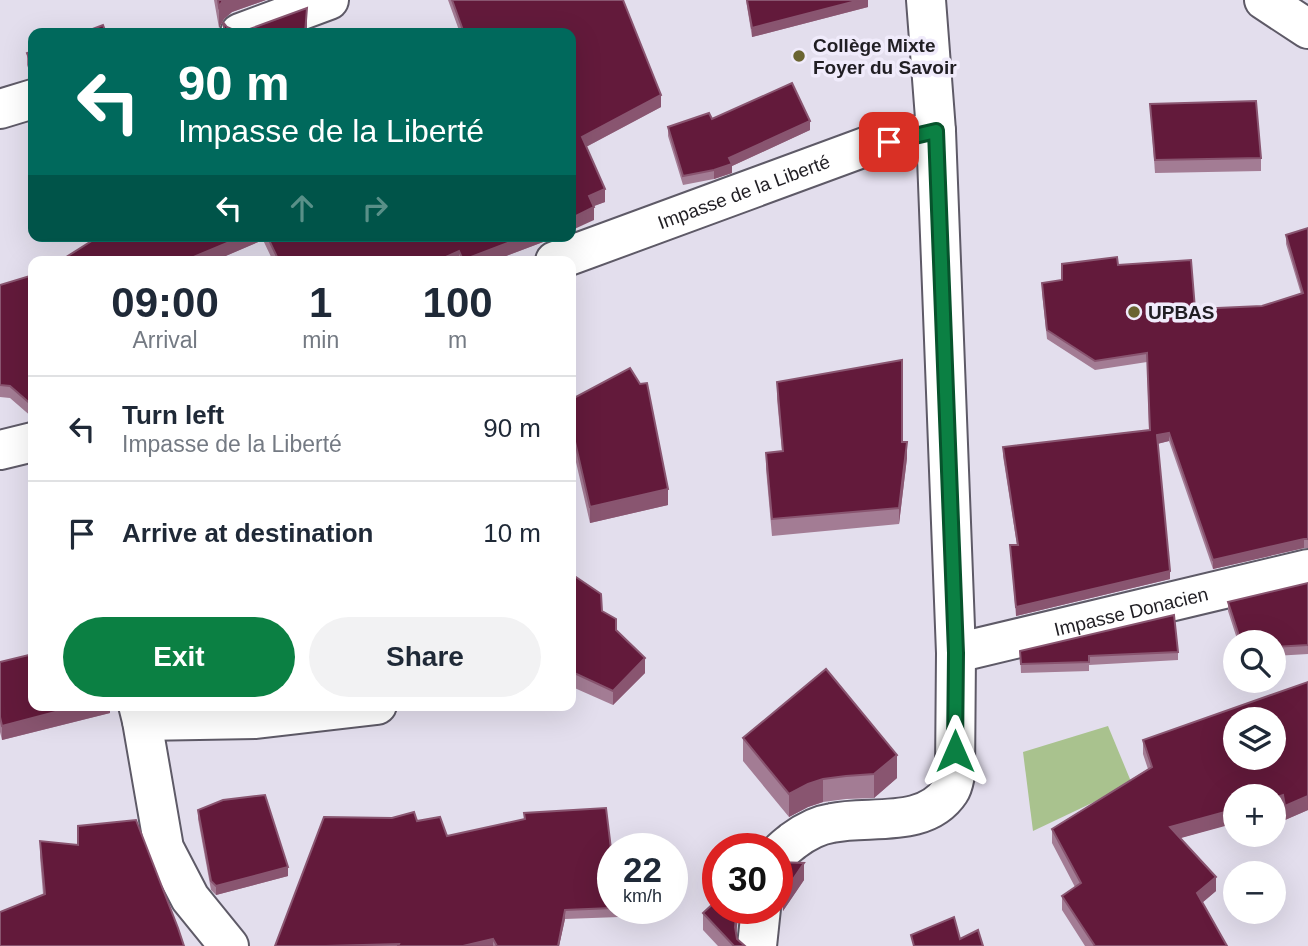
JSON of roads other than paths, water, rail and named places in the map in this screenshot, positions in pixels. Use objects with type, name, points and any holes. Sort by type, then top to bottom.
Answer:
[{"type":"street","points":[[253,28],[329,0]]},
{"type":"street","points":[[793,841],[805,832],[832,822],[908,817],[925,812],[951,790],[955,775],[956,653],[936,131],[926,0]]},
{"type":"street","points":[[1264,0],[1308,29]]},
{"type":"street","points":[[0,109],[28,101]]},
{"type":"street","name":"Impasse de la Liberté","points":[[569,256],[865,147],[936,131]]},
{"type":"street","points":[[0,450],[28,443]]},
{"type":"street","name":"Impasse Donacien","points":[[956,653],[1308,569]]},
{"type":"street","points":[[229,946],[190,898],[164,848],[140,713],[256,719],[325,711]]},
{"type":"street","points":[[757,946],[759,924]]},
{"type":"place","name":"Collège Mixte Foyer du Savoir","points":[[799,56]]},
{"type":"place","name":"UPBAS","points":[[1134,312]]}]
